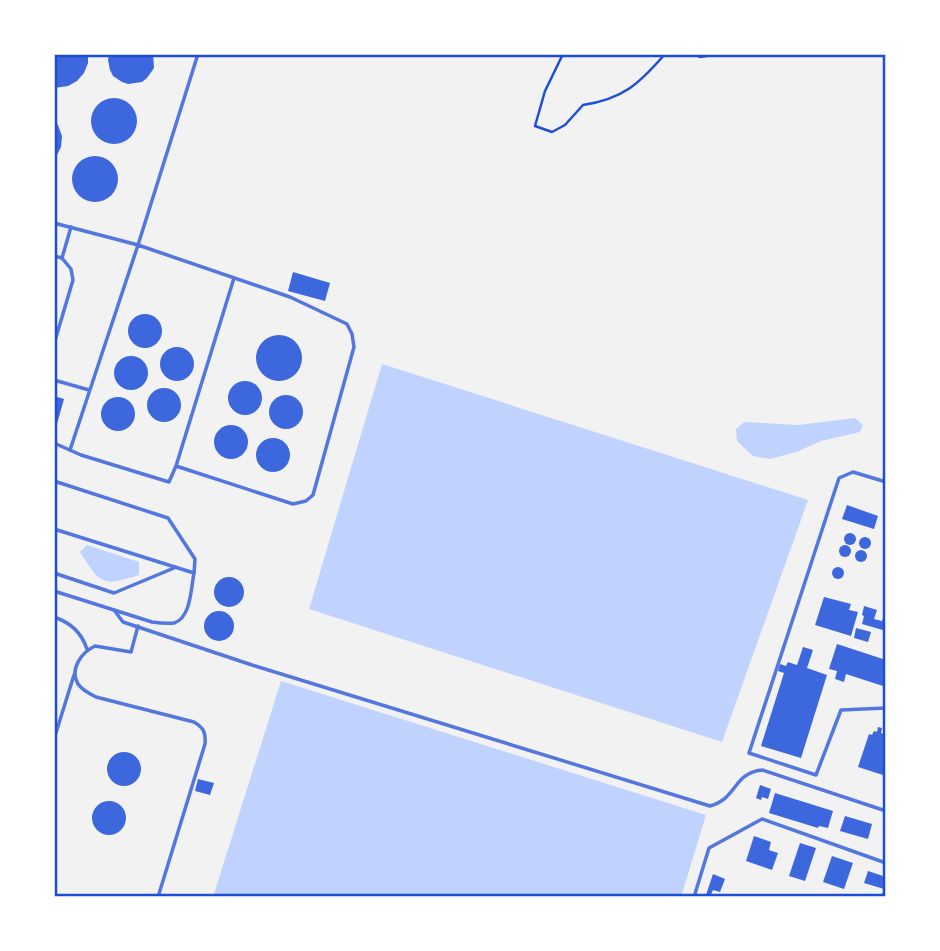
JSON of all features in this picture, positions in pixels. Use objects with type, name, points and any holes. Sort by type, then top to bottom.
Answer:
[{"type":"lane","points":[[70,450],[198,54]]},
{"type":"lane","points":[[54,222],[138,245],[290,297],[347,324],[354,347],[313,495],[306,501],[293,504],[176,466]]},
{"type":"lane","points":[[62,258],[71,227]]},
{"type":"lane","points":[[54,256],[62,258],[71,269],[74,280],[54,344]]},
{"type":"lane","points":[[54,443],[81,455],[169,482],[234,278]]},
{"type":"lane","points":[[54,380],[90,390]]},
{"type":"lane","points":[[886,482],[853,472],[839,478],[749,753],[816,775],[841,710],[886,708]]},
{"type":"lane","points":[[54,481],[168,518],[195,559],[186,610],[182,619],[176,622],[152,622],[54,591]]},
{"type":"lane","points":[[54,529],[194,573]]},
{"type":"lane","points":[[54,573],[114,593],[176,568]]},
{"type":"lane","points":[[114,610],[123,622],[252,665],[710,806],[726,800],[744,776],[752,771],[762,770],[886,811]]},
{"type":"lane","points":[[54,617],[73,626],[85,640],[88,649]]},
{"type":"lane","points":[[54,739],[82,654],[95,646],[131,652],[138,626]]},
{"type":"lane","points":[[75,673],[78,684],[96,697],[194,722],[205,731],[205,744],[158,897]]},
{"type":"lane","points":[[694,897],[709,848],[762,819],[886,863]]},
{"type":"path","points":[[564,54],[545,91],[535,126],[552,132],[565,125],[583,105],[597,103],[629,90],[650,72],[665,54]]},
{"type":"path","points":[[694,54],[700,57],[718,54]]},
{"type":"water","points":[[382,364],[808,500],[722,742],[309,609]]},
{"type":"water","points":[[855,418],[863,425],[860,432],[821,441],[770,459],[753,456],[737,441],[736,429],[744,422],[799,425]]},
{"type":"water","points":[[87,545],[139,562],[139,575],[117,581],[103,580],[80,552]]},
{"type":"water","points":[[281,681],[706,815],[681,897],[213,897]]},
{"type":"building","points":[[54,54],[88,54],[84,73],[68,86],[54,88]]},
{"type":"building","points":[[109,54],[153,54],[154,68],[142,82],[128,84],[113,76]]},
{"type":"building","points":[[114,98],[131,104],[137,121],[131,138],[114,144],[97,138],[91,121],[97,104]]},
{"type":"building","points":[[54,120],[62,136],[61,147],[54,161]]},
{"type":"building","points":[[95,156],[112,162],[118,179],[112,196],[95,202],[78,196],[72,179],[78,162]]},
{"type":"building","points":[[293,272],[330,283],[325,301],[288,291]]},
{"type":"building","points":[[145,314],[157,319],[162,331],[157,343],[145,348],[133,343],[128,331],[133,319]]},
{"type":"building","points":[[279,335],[295,342],[302,358],[295,374],[279,381],[263,374],[256,358],[263,342]]},
{"type":"building","points":[[177,347],[189,352],[194,364],[189,376],[177,381],[165,376],[160,364],[165,352]]},
{"type":"building","points":[[131,356],[143,361],[148,373],[143,385],[131,390],[119,385],[114,373],[119,361]]},
{"type":"building","points":[[245,381],[257,386],[262,398],[257,410],[245,415],[233,410],[228,398],[233,386]]},
{"type":"building","points":[[164,388],[176,393],[181,405],[176,417],[164,422],[152,417],[147,405],[152,393]]},
{"type":"building","points":[[286,395],[298,400],[303,412],[298,424],[286,429],[274,424],[269,412],[274,400]]},
{"type":"building","points":[[54,396],[64,399],[57,424],[54,424]]},
{"type":"building","points":[[118,397],[130,402],[135,414],[130,426],[118,431],[106,426],[101,414],[106,402]]},
{"type":"building","points":[[231,425],[243,430],[248,442],[243,454],[231,459],[219,454],[214,442],[219,430]]},
{"type":"building","points":[[273,438],[285,443],[290,455],[285,467],[273,472],[261,467],[256,455],[261,443]]},
{"type":"building","points":[[847,505],[878,516],[874,529],[842,519]]},
{"type":"building","points":[[850,533],[856,539],[850,545],[844,539]]},
{"type":"building","points":[[865,537],[871,543],[865,549],[859,543]]},
{"type":"building","points":[[845,545],[851,551],[845,557],[839,551]]},
{"type":"building","points":[[861,550],[867,556],[861,562],[855,556]]},
{"type":"building","points":[[838,567],[844,573],[838,579],[832,573]]},
{"type":"building","points":[[229,577],[240,581],[244,592],[240,603],[229,607],[218,603],[214,592],[218,581]]},
{"type":"building","points":[[824,597],[851,604],[849,610],[858,612],[851,636],[815,625]]},
{"type":"building","points":[[864,606],[877,610],[874,619],[882,621],[886,611],[886,631],[862,624]]},
{"type":"building","points":[[219,611],[230,615],[234,626],[230,637],[219,641],[208,637],[204,626],[208,615]]},
{"type":"building","points":[[856,628],[871,632],[868,642],[854,638]]},
{"type":"building","points":[[837,644],[886,660],[886,687],[846,674],[844,682],[835,679],[837,671],[829,669]]},
{"type":"building","points":[[803,647],[813,650],[807,668],[827,675],[801,758],[761,746],[784,673],[778,671],[780,664],[786,666],[788,662],[797,665]]},
{"type":"building","points":[[878,727],[882,728],[881,733],[886,735],[886,776],[858,767],[869,734],[877,732]]},
{"type":"building","points":[[124,752],[136,757],[141,769],[136,781],[124,786],[112,781],[107,769],[112,757]]},
{"type":"building","points":[[198,779],[214,783],[210,795],[195,791]]},
{"type":"building","points":[[760,785],[771,789],[768,799],[756,798]]},
{"type":"building","points":[[775,793],[833,811],[828,828],[818,828],[769,813]]},
{"type":"building","points":[[109,801],[121,806],[126,818],[121,830],[109,835],[97,830],[92,818],[97,806]]},
{"type":"building","points":[[845,816],[872,824],[868,839],[840,831]]},
{"type":"building","points":[[754,836],[771,842],[769,850],[778,853],[772,870],[746,861]]},
{"type":"building","points":[[800,843],[816,848],[805,881],[789,876]]},
{"type":"building","points":[[832,856],[853,863],[844,889],[823,882]]},
{"type":"building","points":[[868,871],[886,877],[886,897],[881,897],[884,889],[864,883]]},
{"type":"building","points":[[713,874],[725,879],[720,892],[713,890],[710,897],[706,895]]}]
